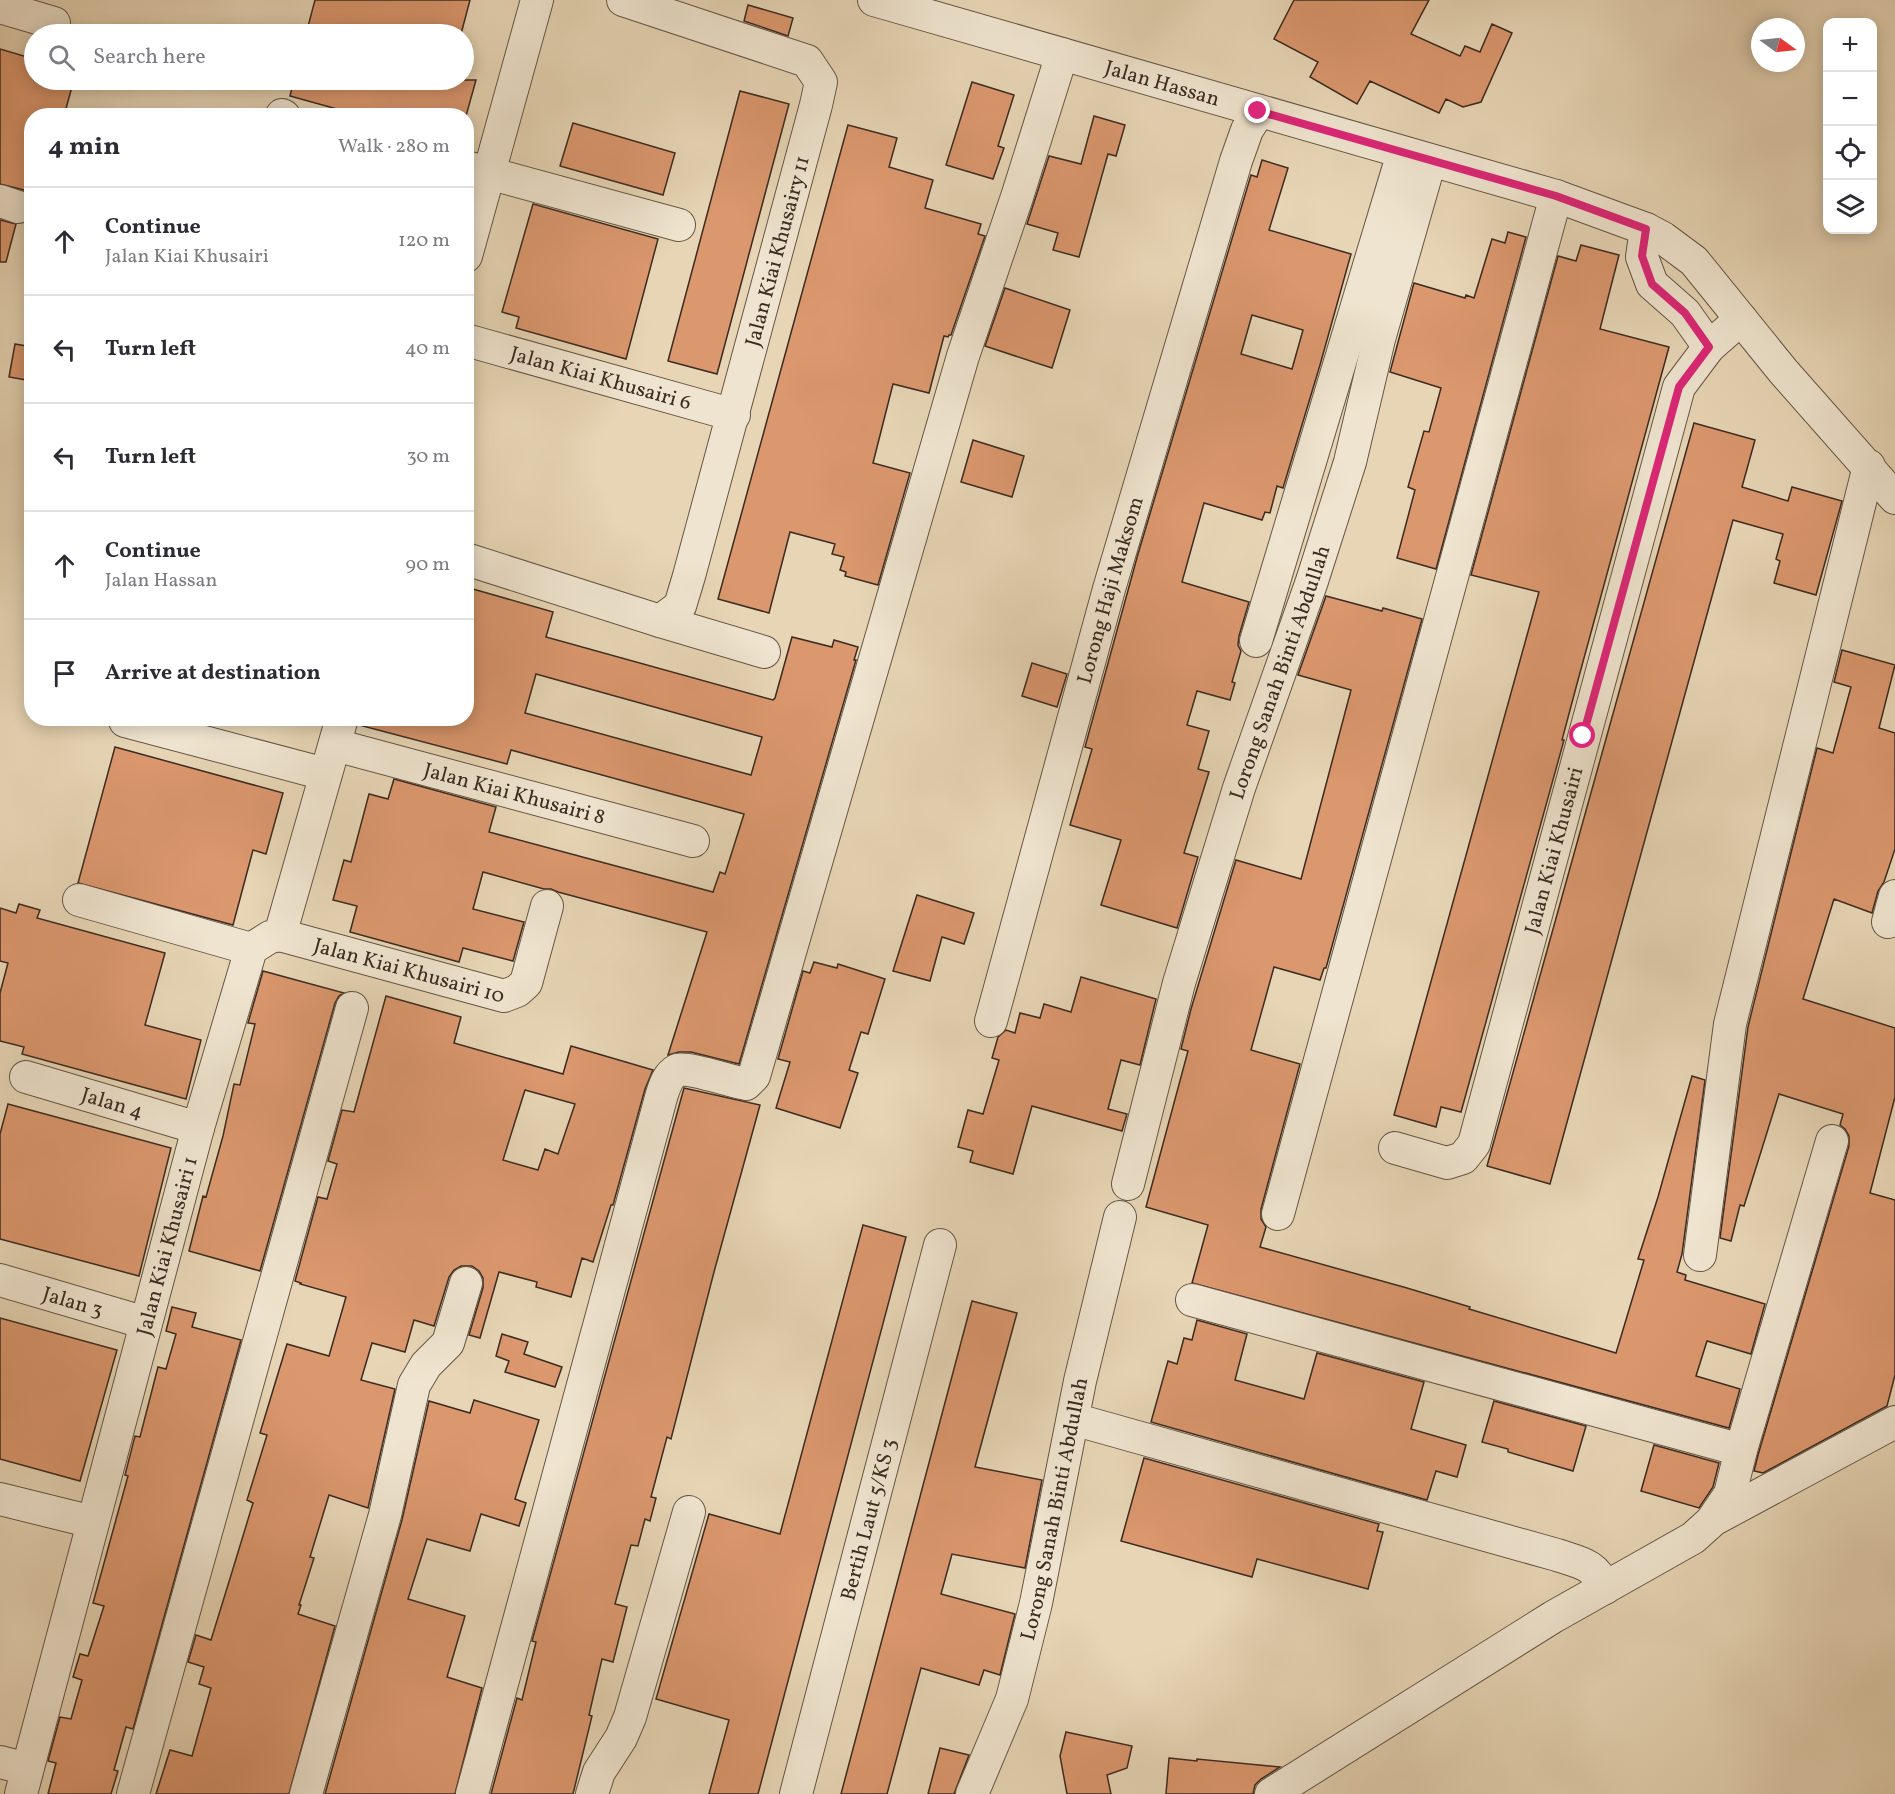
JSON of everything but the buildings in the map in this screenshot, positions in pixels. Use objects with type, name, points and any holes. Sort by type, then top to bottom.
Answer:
[{"type":"street","points":[[474,199],[478,170],[537,0]]},
{"type":"street","name":"Jalan Kiai Khusairy 11","points":[[622,0],[807,61],[821,82],[734,415],[680,606],[660,621]]},
{"type":"street","name":"Jalan Hassan","points":[[874,0],[1058,65],[1253,121],[1419,173],[1556,196],[1646,229],[1663,238],[1694,261],[1783,371],[1895,498]]},
{"type":"street","points":[[0,7],[54,23]]},
{"type":"street","points":[[472,1794],[662,1094],[668,1078],[675,1071],[684,1068],[746,1084],[754,1076],[963,356],[1058,65]]},
{"type":"street","name":"Lorong Haji Maksom","points":[[991,1021],[1109,589],[1236,161],[1253,121]]},
{"type":"street","points":[[478,170],[679,225]]},
{"type":"street","points":[[1256,641],[1419,173]]},
{"type":"street","name":"Lorong Sanah Binti Abdullah","points":[[1128,1184],[1179,983],[1235,799],[1312,581],[1350,462],[1419,173]]},
{"type":"street","points":[[1278,1214],[1556,196]]},
{"type":"street","points":[[1646,229],[1642,256],[1652,284],[1685,313],[1709,347]]},
{"type":"street","name":"Jalan Kiai Khusairi","points":[[1395,1148],[1447,1162],[1463,1158],[1473,1144],[1679,387],[1709,347],[1741,319]]},
{"type":"street","name":"Jalan Kiai Khusairi 6","points":[[474,342],[734,415]]},
{"type":"street","points":[[1700,1255],[1730,1024],[1869,466]]},
{"type":"street","points":[[474,562],[764,652]]},
{"type":"street","points":[[144,726],[325,774]]},
{"type":"street","points":[[79,900],[251,949],[270,937],[280,935],[339,732]]},
{"type":"street","name":"Jalan Kiai Khusairi 8","points":[[339,732],[693,841]]},
{"type":"street","name":"Jalan Kiai Khusairi 10","points":[[280,935],[504,996],[517,991],[526,982],[547,906]]},
{"type":"street","name":"Jalan Kiai Khusairi 1","points":[[16,1775],[93,1522],[198,1128],[251,949]]},
{"type":"street","points":[[133,1794],[352,1008]]},
{"type":"street","name":"Jalan 4","points":[[26,1077],[198,1128]]},
{"type":"street","points":[[1713,1520],[1730,1494],[1832,1141]]},
{"type":"street","name":"Lorong Sanah Binti Abdullah","points":[[972,1794],[1011,1699],[1036,1603],[1080,1382],[1120,1217]]},
{"type":"street","name":"Bertih Laut 5/KS 3","points":[[796,1794],[940,1245]]},
{"type":"street","name":"Jalan 3","points":[[0,1280],[146,1323]]},
{"type":"street","points":[[306,1794],[385,1515],[414,1385],[426,1365],[448,1343],[466,1283]]},
{"type":"street","points":[[1192,1300],[1741,1450]]},
{"type":"street","points":[[1073,1419],[1589,1565],[1600,1576],[1605,1588]]},
{"type":"street","points":[[1271,1794],[1553,1617],[1693,1538],[1713,1520],[1895,1422]]},
{"type":"street","points":[[0,1499],[93,1522]]},
{"type":"street","points":[[592,1794],[599,1772],[621,1738],[633,1709],[689,1512]]},
{"type":"route","points":[[1258,111],[1556,196],[1646,229],[1642,256],[1652,284],[1685,313],[1709,347],[1679,387],[1583,736]]}]
